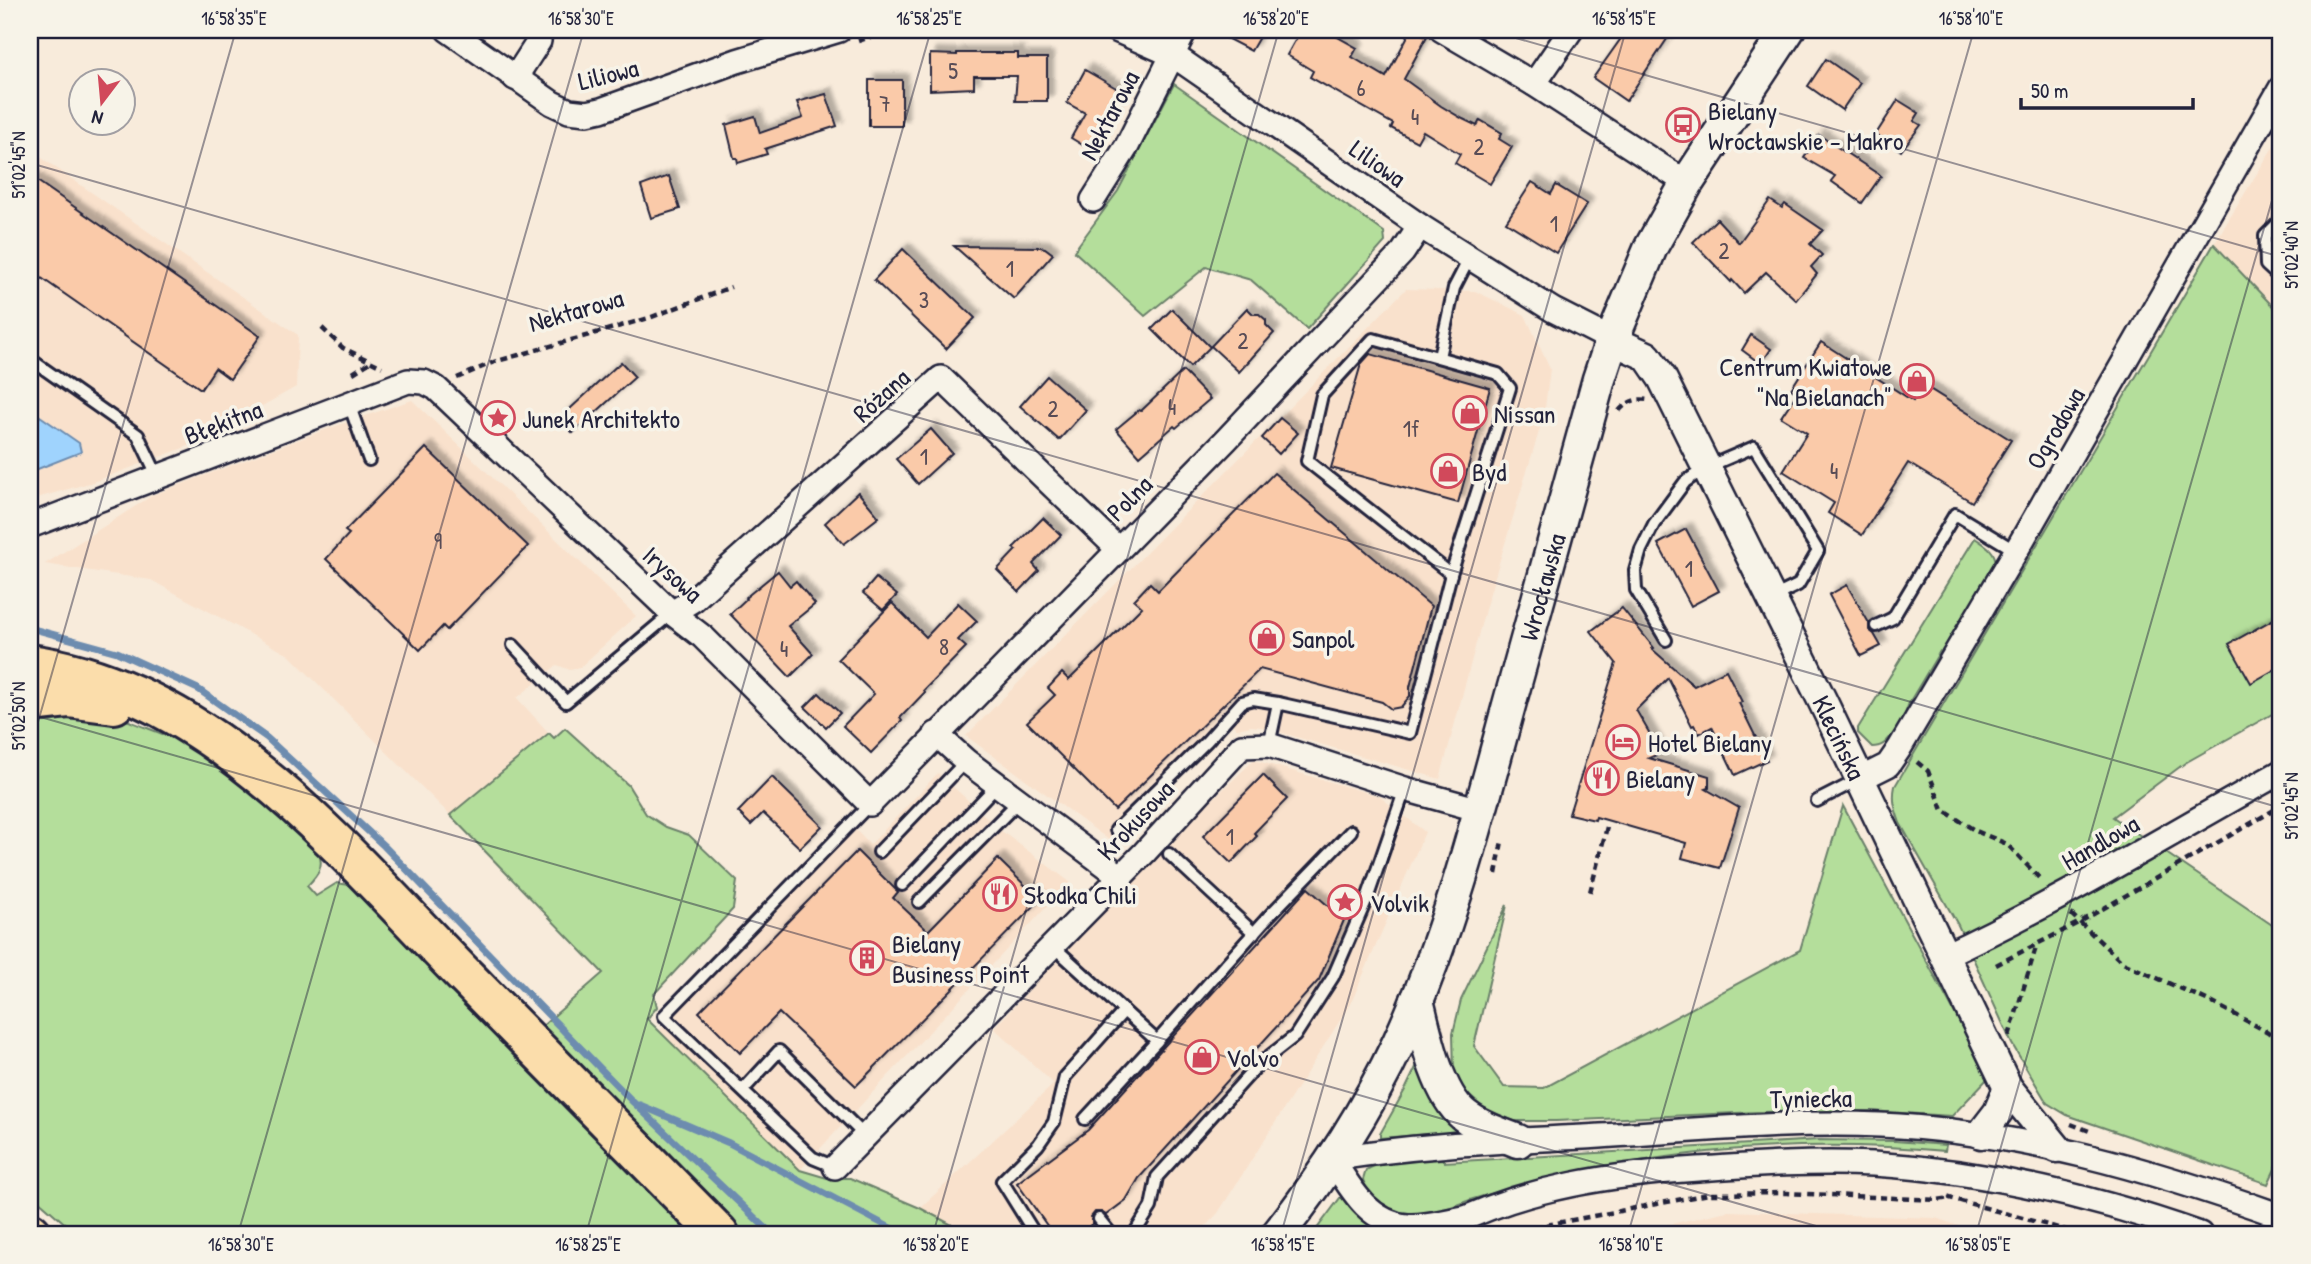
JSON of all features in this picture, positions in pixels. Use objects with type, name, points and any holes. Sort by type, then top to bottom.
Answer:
[{"type":"highway","points":[[30,664],[88,677],[140,697],[205,734],[239,758],[300,810],[719,1234]]},
{"type":"highway","points":[[30,702],[68,698],[117,704],[186,724]]},
{"type":"main road","name":"Wrocławska","points":[[1278,1234],[1332,1159],[1376,1086],[1417,1000],[1438,944],[1480,810],[1595,391],[1612,340],[1651,247],[1687,183],[1788,30]]},
{"type":"main road","points":[[1417,1000],[1432,1059],[1449,1097],[1463,1115],[1518,1141]]},
{"type":"street","name":"Liliowa","points":[[447,30],[552,103],[569,111],[587,113],[737,61],[839,30]]},
{"type":"street","points":[[515,78],[538,41],[540,30]]},
{"type":"street","name":"Liliowa","points":[[1116,30],[1173,55],[1420,226],[1553,310],[1612,340]]},
{"type":"street","name":"Nektarowa","points":[[1093,200],[1127,146],[1185,30]]},
{"type":"street","points":[[1442,30],[1534,84],[1687,183]]},
{"type":"street","points":[[1534,84],[1571,30]]},
{"type":"street","name":"Ogrodowa","points":[[1860,779],[1882,769],[1893,758],[2016,551],[2281,88]]},
{"type":"street","name":"Polna","points":[[870,804],[1366,293],[1404,252],[1420,226]]},
{"type":"street","name":"Klecińska","points":[[1612,340],[1647,356],[1662,378],[1860,779],[2008,1088],[2057,1148]]},
{"type":"street","name":"Różana","points":[[672,612],[693,600],[941,378],[1118,549]]},
{"type":"street","points":[[408,381],[424,382],[436,388]]},
{"type":"street","name":"Błękitna","points":[[30,526],[408,381]]},
{"type":"street","name":"Irysowa","points":[[436,388],[672,612],[703,637],[870,804]]},
{"type":"street","points":[[936,734],[967,761],[1120,876]]},
{"type":"street","name":"Krokusowa","points":[[835,1167],[1053,946],[1242,746],[1269,746],[1480,810]]},
{"type":"street","name":"Handlowa","points":[[1943,956],[2003,928],[2281,772]]},
{"type":"street","points":[[1981,1135],[1998,1112],[2008,1088]]},
{"type":"street","name":"Tyniecka","points":[[1332,1159],[1387,1149],[1818,1125],[1880,1125],[1981,1135],[2057,1148],[2137,1168],[2281,1216]]},
{"type":"street","points":[[1332,1159],[1363,1204],[1378,1216],[1411,1226],[1464,1218]]},
{"type":"street","points":[[1432,1234],[1464,1218],[1517,1199],[1564,1187],[1662,1171],[1760,1164],[1871,1164],[1954,1171],[2092,1201],[2158,1227],[2200,1234]]},
{"type":"lane","points":[[2281,220],[2265,236],[2266,265],[2281,279]]},
{"type":"lane","points":[[1439,357],[1454,288],[1470,257]]},
{"type":"lane","points":[[1116,830],[1207,741],[1242,702],[1253,699],[1278,703],[1410,733],[1451,574],[1510,388],[1499,374],[1373,339],[1322,395],[1307,461],[1451,574]]},
{"type":"lane","points":[[30,359],[138,435],[158,477]]},
{"type":"lane","points":[[349,404],[369,460]]},
{"type":"lane","points":[[1666,640],[1636,590],[1635,571],[1641,551],[1654,524],[1685,482],[1705,468],[1754,447],[1818,551],[1797,584],[1771,599]]},
{"type":"lane","points":[[1875,626],[1893,618],[1955,514],[2016,551]]},
{"type":"lane","points":[[513,645],[566,702],[672,612]]},
{"type":"lane","points":[[1269,746],[1278,703]]},
{"type":"lane","points":[[879,852],[967,761]]},
{"type":"lane","points":[[1818,801],[1860,779]]},
{"type":"lane","points":[[902,885],[998,784]]},
{"type":"lane","points":[[1134,1234],[1150,1207],[1157,1177],[1258,1065],[1295,1036],[1333,977],[1368,896],[1405,789]]},
{"type":"lane","points":[[919,902],[1020,800]]},
{"type":"lane","points":[[835,1167],[813,1158],[664,1016],[870,804]]},
{"type":"lane","points":[[1085,1119],[1351,831]]},
{"type":"lane","points":[[1169,853],[1254,933]]},
{"type":"lane","points":[[1053,946],[1157,1041]]},
{"type":"lane","points":[[1035,1234],[1002,1181],[1038,1146],[1054,1122],[1065,1077],[1124,1011]]},
{"type":"lane","points":[[743,1090],[779,1051],[866,1137]]},
{"type":"lane","points":[[1099,1219],[1111,1234]]},
{"type":"path","name":"Nektarowa","points":[[436,388],[494,362],[649,318],[731,287]]},
{"type":"path","points":[[322,328],[343,348],[408,381]]},
{"type":"path","points":[[353,373],[372,361]]},
{"type":"path","points":[[1996,965],[2078,922],[2281,806]]},
{"type":"path","points":[[1590,892],[1608,823]]},
{"type":"path","points":[[2007,1039],[2037,943]]},
{"type":"path","points":[[1499,1234],[1709,1194],[1787,1193],[1937,1200],[1951,1196],[2080,1234]]},
{"type":"shaded area","points":[[2281,134],[2281,315],[2214,244]]},
{"type":"shaded area","points":[[30,150],[298,335],[296,387],[194,444],[93,482],[30,500]]},
{"type":"shaded area","points":[[1406,289],[1475,291],[1525,315],[1550,369],[1544,415],[1486,606],[1440,779],[1262,727],[1237,729],[1230,722],[1172,780],[1116,845],[966,736]]},
{"type":"shaded area","points":[[412,400],[636,616],[579,668],[570,670],[557,665],[517,698],[549,733],[450,815],[289,655],[151,580],[45,564],[153,495]]},
{"type":"shaded area","points":[[1254,760],[1379,796],[1425,832],[1351,1003],[1218,1213],[1198,1234],[969,1234],[920,1208],[1054,1084],[994,1028],[1176,834]]},
{"type":"shaded area","points":[[938,773],[1004,833],[1070,882],[800,1170],[659,1031],[855,829],[870,845]]},
{"type":"shaded area","points":[[1727,1211],[1936,1218],[1981,1234],[1628,1234]]},
{"type":"green space","points":[[1174,84],[1384,232],[1385,242],[1307,329],[1251,280],[1206,267],[1145,316],[1074,251],[1118,191]]},
{"type":"green space","points":[[2214,244],[2281,315],[2281,709],[2185,763],[2113,817],[2281,931],[2281,1156],[2268,1184],[2067,1115],[2047,1103],[2012,1044],[1958,925],[1900,823],[1894,800],[1895,786]]},
{"type":"green space","points":[[1975,538],[1986,545],[1996,562],[1946,654],[1940,651],[1909,703],[1897,736],[1893,734],[1882,745],[1872,747],[1858,733],[1858,728]]},
{"type":"green space","points":[[30,713],[124,719],[173,738],[231,772],[318,851],[321,861],[319,870],[307,886],[316,896],[337,883],[355,886],[697,1234],[77,1234],[30,1193]]},
{"type":"green space","points":[[565,728],[628,785],[646,814],[666,827],[689,835],[737,881],[733,909],[654,994],[657,1007],[647,1019],[800,1170],[827,1178],[850,1178],[920,1208],[969,1234],[743,1234],[540,1028],[603,973],[450,815],[549,733],[554,738]]},
{"type":"green space","points":[[1843,806],[1989,1077],[1952,1116],[1869,1111],[1758,1112],[1514,1121],[1486,1110],[1465,1092],[1454,1072],[1453,1033],[1461,1000],[1507,905],[1474,1046],[1504,1087],[1544,1088],[1800,950]]},
{"type":"green space","points":[[1418,1063],[1459,1128],[1458,1132],[1380,1138],[1380,1134]]},
{"type":"green space","points":[[1819,1140],[1946,1145],[1945,1151],[1810,1146],[1675,1156],[1558,1177],[1412,1216],[1397,1213],[1383,1205],[1363,1180],[1366,1170],[1384,1163],[1404,1160],[1444,1159],[1444,1162]]},
{"type":"green space","points":[[1343,1194],[1388,1232],[1389,1234],[1313,1234]]},
{"type":"water","points":[[40,416],[79,443],[81,452],[30,472],[30,431]]},
{"type":"building","points":[[1211,30],[1263,30],[1251,51]]},
{"type":"building","points":[[1301,30],[1325,30],[1357,48],[1352,57],[1386,77],[1411,30],[1427,36],[1404,79],[1463,119],[1477,126],[1480,120],[1502,133],[1499,139],[1512,147],[1490,184],[1455,163],[1460,154],[1423,131],[1417,142],[1391,128],[1393,124],[1310,77],[1313,71],[1287,55]]},
{"type":"building","points":[[1627,30],[1673,30],[1626,101],[1593,78]]},
{"type":"building","points":[[1018,53],[1018,58],[1047,58],[1047,101],[1015,101],[1017,76],[974,76],[974,88],[930,90],[930,54]]},
{"type":"building","points":[[1826,59],[1860,83],[1842,110],[1808,86]]},
{"type":"building","points":[[1085,70],[1123,92],[1091,150],[1071,138],[1085,113],[1067,103]]},
{"type":"building","points":[[869,80],[902,80],[902,126],[869,126]]},
{"type":"building","points":[[826,94],[837,126],[765,149],[767,154],[738,163],[737,158],[734,158],[726,125],[755,116],[760,133],[803,118],[797,102]]},
{"type":"building","points":[[1898,100],[1919,113],[1914,121],[1921,125],[1901,151],[1876,134]]},
{"type":"building","points":[[1819,135],[1881,176],[1862,203],[1831,181],[1835,176],[1804,158]]},
{"type":"building","points":[[30,176],[260,336],[230,379],[215,368],[201,389],[30,270]]},
{"type":"building","points":[[669,176],[680,209],[651,218],[641,186]]},
{"type":"building","points":[[1532,182],[1551,194],[1556,185],[1587,204],[1556,253],[1506,222]]},
{"type":"building","points":[[1770,200],[1782,208],[1785,204],[1823,230],[1810,244],[1822,255],[1811,267],[1817,274],[1796,300],[1766,272],[1744,293],[1693,242],[1717,219],[1739,243]]},
{"type":"building","points":[[954,246],[1040,247],[1053,254],[1014,299]]},
{"type":"building","points":[[903,249],[975,318],[946,349],[874,280]]},
{"type":"building","points":[[1247,308],[1266,320],[1266,325],[1274,333],[1239,372],[1211,346]]},
{"type":"building","points":[[1172,309],[1210,347],[1190,367],[1152,329]]},
{"type":"building","points":[[1751,335],[1771,349],[1761,364],[1742,350]]},
{"type":"building","points":[[1821,342],[1913,401],[1923,385],[2011,440],[1972,502],[1908,463],[1862,535],[1828,513],[1834,503],[1783,471],[1807,433],[1781,417],[1797,393],[1791,389]]},
{"type":"building","points":[[1370,354],[1490,388],[1458,503],[1331,468],[1361,364]]},
{"type":"building","points":[[621,362],[635,377],[573,433],[559,419]]},
{"type":"building","points":[[1183,371],[1210,399],[1140,456],[1116,429],[1141,411]]},
{"type":"building","points":[[1047,376],[1086,410],[1059,440],[1020,406]]},
{"type":"building","points":[[1280,418],[1298,433],[1279,454],[1262,438]]},
{"type":"building","points":[[931,429],[952,453],[918,484],[896,459]]},
{"type":"building","points":[[426,448],[528,546],[447,630],[443,626],[420,650],[326,559],[349,534],[345,531]]},
{"type":"building","name":"Sanpol","points":[[1274,473],[1431,606],[1410,696],[1401,707],[1391,709],[1382,702],[1260,669],[1115,810],[1027,722],[1055,695],[1048,688],[1062,673],[1069,680],[1142,607],[1134,600],[1150,583],[1158,591]]},
{"type":"building","points":[[858,492],[879,517],[844,544],[825,523]]},
{"type":"building","points":[[1043,518],[1061,535],[1033,564],[1039,571],[1019,592],[997,570],[1016,550],[1013,548]]},
{"type":"building","points":[[1686,529],[1719,591],[1691,606],[1658,544]]},
{"type":"building","points":[[778,571],[790,586],[796,581],[815,604],[788,626],[813,654],[790,677],[730,614]]},
{"type":"building","points":[[876,578],[897,595],[883,610],[863,593]]},
{"type":"building","points":[[1847,585],[1869,623],[1869,630],[1881,646],[1861,656],[1829,595]]},
{"type":"building","points":[[892,603],[926,637],[958,603],[977,621],[958,640],[966,647],[924,690],[900,718],[902,721],[871,753],[843,726],[874,694],[838,659]]},
{"type":"building","points":[[1622,608],[1654,648],[1652,649],[1694,686],[1726,670],[1767,760],[1735,775],[1712,727],[1699,734],[1694,725],[1692,726],[1668,678],[1636,710],[1661,753],[1649,758],[1709,776],[1709,788],[1706,789],[1739,808],[1720,868],[1682,858],[1686,843],[1596,817],[1595,820],[1569,814],[1616,663],[1591,631]]},
{"type":"building","points":[[2281,615],[2281,666],[2251,683],[2229,644]]},
{"type":"building","points":[[819,693],[840,713],[826,727],[805,707]]},
{"type":"building","points":[[1263,775],[1287,799],[1254,833],[1257,836],[1231,863],[1203,836]]},
{"type":"building","points":[[772,777],[822,826],[800,848],[763,813],[751,825],[738,812]]},
{"type":"building","name":"Bielany Business Point","points":[[857,851],[898,892],[893,898],[928,931],[998,859],[1040,900],[856,1086],[779,1013],[740,1053],[699,1012]]},
{"type":"building","name":"Volvo","points":[[1308,888],[1344,920],[1319,980],[1139,1178],[1126,1200],[1106,1215],[1095,1212],[1091,1217],[1093,1224],[1078,1234],[1053,1234],[1017,1183],[1088,1130]]},
{"type":"waterway","points":[[30,628],[117,652],[198,689],[267,738],[384,846],[633,1102],[772,1234]]},
{"type":"waterway","points":[[640,1105],[729,1143],[902,1234]]},
{"type":"place","name":"Bielany Wrocławskie – Makro","points":[[1683,125]]},
{"type":"place","name":"Centrum Kwiatowe \"Na Bielanach\"","points":[[1917,381]]},
{"type":"place","name":"Nissan","points":[[1470,413]]},
{"type":"place","name":"Junek Architekto","points":[[498,418]]},
{"type":"place","name":"Byd","points":[[1448,471]]},
{"type":"place","name":"Sanpol","points":[[1267,638]]},
{"type":"place","name":"Hotel Bielany","points":[[1623,742]]},
{"type":"place","name":"Bielany","points":[[1602,778]]},
{"type":"place","name":"Słodka Chili","points":[[1000,894]]},
{"type":"place","name":"Volvik","points":[[1345,902]]},
{"type":"place","name":"Bielany Business Point","points":[[867,958]]},
{"type":"place","name":"Volvo","points":[[1202,1057]]}]
